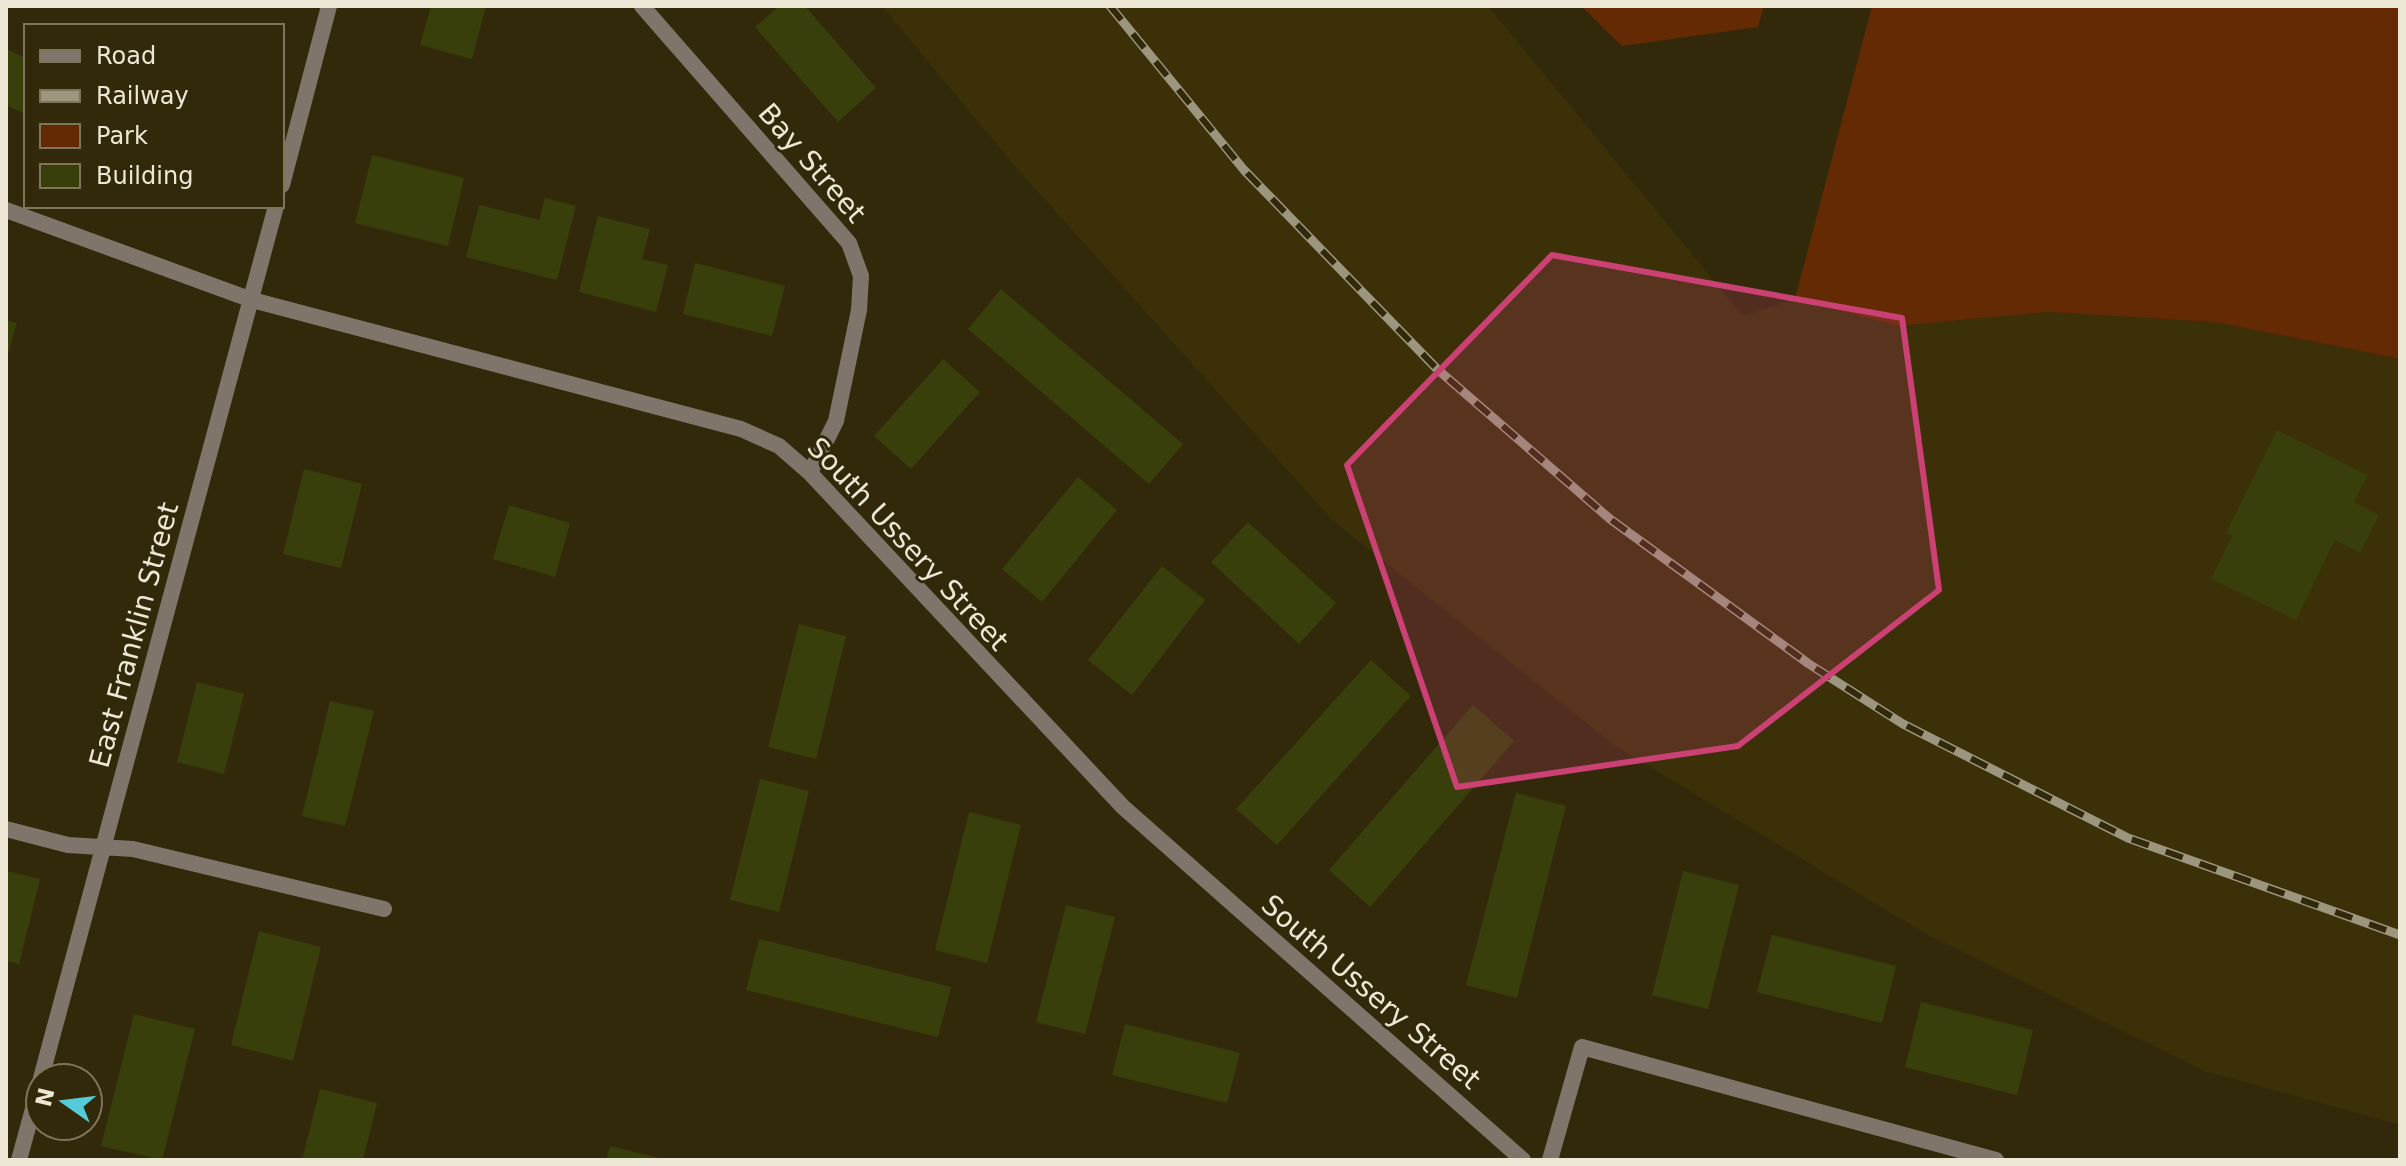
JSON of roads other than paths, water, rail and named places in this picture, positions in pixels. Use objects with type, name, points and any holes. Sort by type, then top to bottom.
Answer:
[{"type":"street","points":[[284,177],[329,6]]},
{"type":"street","name":"Bay Street","points":[[642,6],[849,243],[861,276],[859,310],[836,421],[810,473]]},
{"type":"street","name":"East Franklin Street","points":[[46,1062],[275,208]]},
{"type":"street","name":"South Ussery Street","points":[[6,210],[252,300],[741,429],[779,446],[810,473],[1123,807],[1523,1160]]},
{"type":"street","points":[[6,829],[68,845],[133,849],[384,909]]},
{"type":"street","points":[[1550,1160],[1582,1047],[1996,1160]]},
{"type":"railway","points":[[1110,6],[1244,170],[1437,369],[1610,519],[1809,664],[1903,724],[2128,838],[2400,935]]}]
